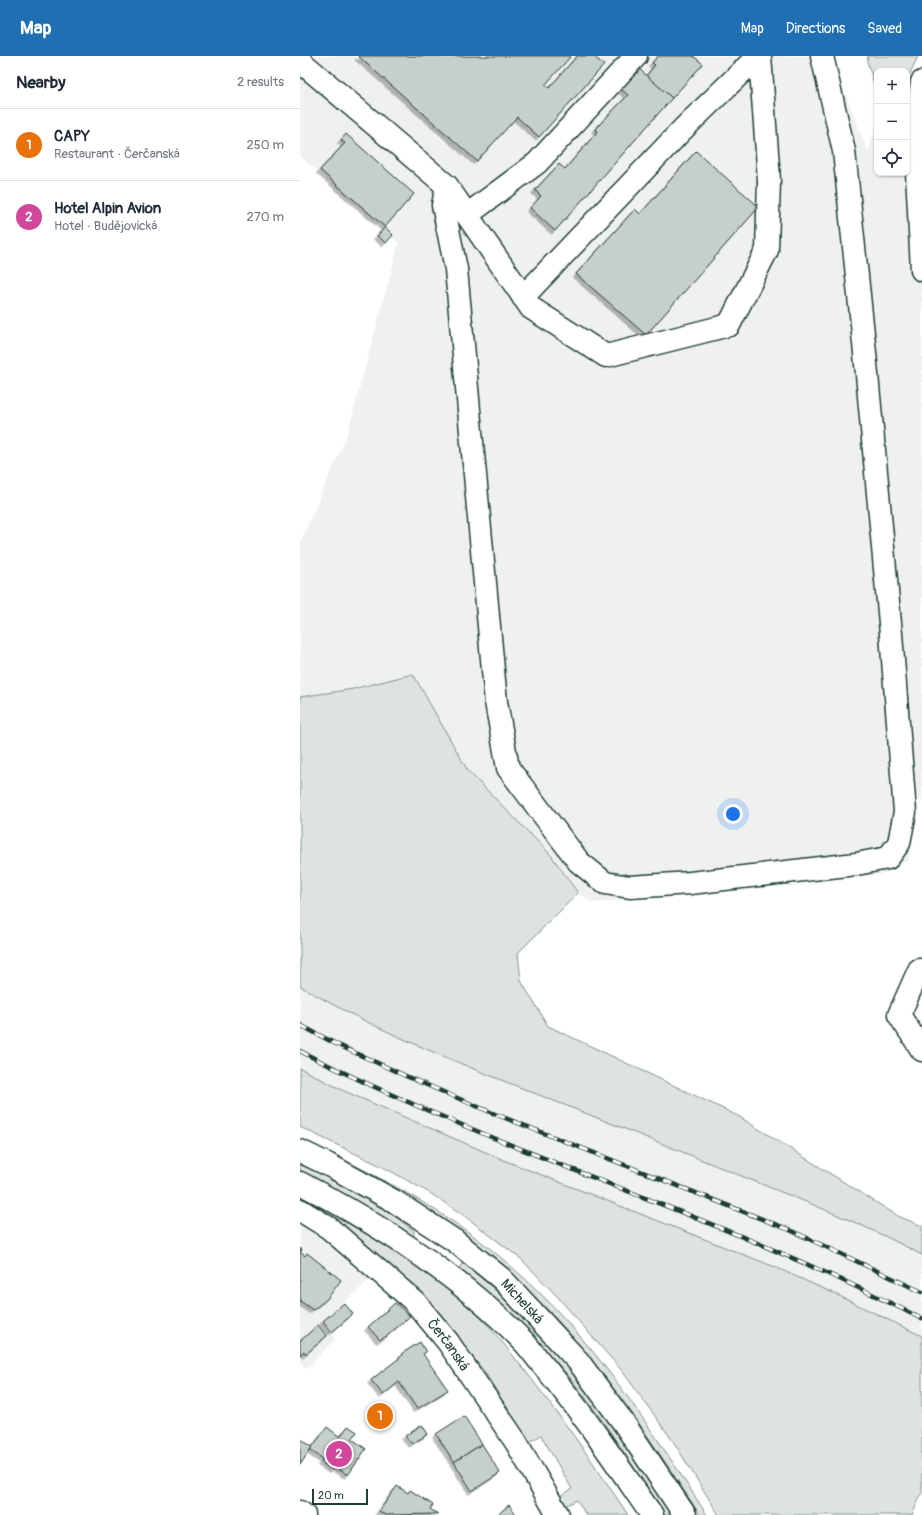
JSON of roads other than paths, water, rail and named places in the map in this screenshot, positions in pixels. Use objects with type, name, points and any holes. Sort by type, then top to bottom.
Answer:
[{"type":"main road","points":[[467,215],[538,163],[636,56]]},
{"type":"main road","points":[[523,297],[683,129],[759,56]]},
{"type":"main road","points":[[300,61],[447,186],[531,308],[606,356],[729,325],[767,250],[769,180],[759,56]]},
{"type":"main road","points":[[447,186],[443,205],[456,269],[496,702],[508,768],[579,862],[605,883],[630,888],[690,883],[856,864],[888,858],[899,843],[904,812],[891,642],[865,353],[844,151],[822,56]]},
{"type":"main road","points":[[922,82],[917,107],[917,172],[922,270]]},
{"type":"main road","points":[[922,970],[918,970],[899,1015],[922,1050]]},
{"type":"main road","name":"Michelská","points":[[300,1151],[329,1165],[394,1201],[454,1241],[502,1280],[578,1361],[623,1422],[685,1515]]},
{"type":"main road","name":"Michelská","points":[[300,1183],[329,1198],[406,1245],[481,1302],[524,1343],[570,1398],[652,1515]]},
{"type":"main road","name":"Čerčanská","points":[[300,1210],[329,1228],[415,1302],[448,1342],[507,1430],[558,1515]]},
{"type":"main road","points":[[300,1512],[304,1515]]},
{"type":"railway","points":[[300,1025],[336,1044],[408,1077],[495,1114],[790,1230],[922,1292]]},
{"type":"railway","points":[[300,1051],[376,1088],[454,1122],[768,1248],[846,1282],[922,1319]]},
{"type":"place","name":"CAPY","points":[[380,1416]]},
{"type":"place","name":"Hotel Alpin Avion","points":[[339,1454]]}]
